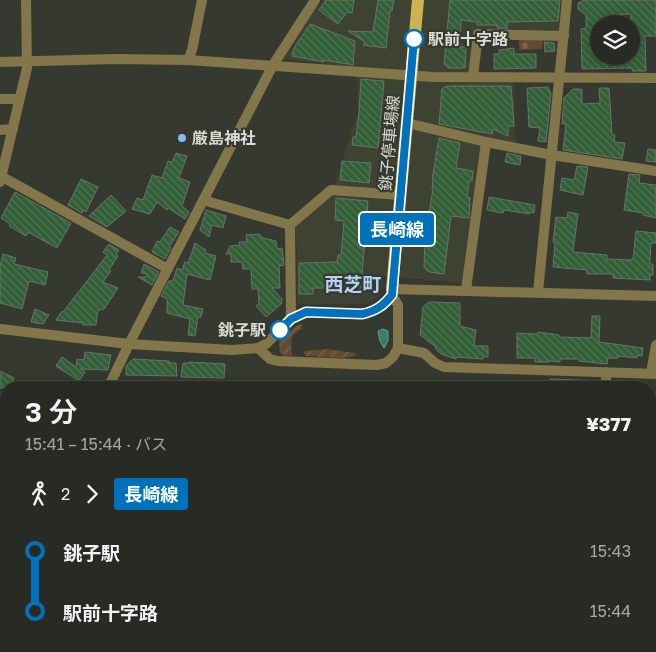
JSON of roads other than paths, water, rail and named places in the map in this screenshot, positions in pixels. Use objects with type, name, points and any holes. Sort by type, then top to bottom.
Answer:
[{"type":"main road","name":"銚子停車場線","points":[[392,292],[418,0]]},
{"type":"street","points":[[26,0],[27,68],[1,179],[168,268]]},
{"type":"street","points":[[188,60],[192,50],[202,0]]},
{"type":"street","points":[[111,381],[274,65],[315,0]]},
{"type":"street","points":[[538,292],[567,0]]},
{"type":"street","points":[[473,77],[478,34],[564,36]]},
{"type":"street","points":[[0,62],[115,59],[188,60],[411,76],[656,78]]},
{"type":"street","points":[[0,99],[19,99]]},
{"type":"street","points":[[407,123],[486,142],[552,155],[656,171]]},
{"type":"street","points":[[0,130],[13,129]]},
{"type":"street","points":[[466,290],[486,142]]},
{"type":"street","points":[[290,225],[331,190],[400,195]]},
{"type":"street","points":[[203,200],[290,225]]},
{"type":"street","points":[[290,225],[291,319]]},
{"type":"street","points":[[392,292],[466,290],[656,296]]},
{"type":"street","points":[[0,329],[129,344],[224,350],[258,348],[266,344],[291,319],[306,312],[362,314],[371,312],[382,307],[392,292]]},
{"type":"street","points":[[258,348],[270,359],[278,361],[376,365],[386,363],[393,357],[398,348],[398,305],[392,292]]},
{"type":"street","points":[[398,348],[424,353],[435,363],[444,367],[654,374],[656,345]]},
{"type":"street","points":[[606,372],[606,381]]},
{"type":"water","points":[[383,329],[388,331],[388,341],[384,348],[378,331]]},
{"type":"place","name":"駅前十字路","points":[[414,39]]},
{"type":"place","name":"厳島神社","points":[[182,138]]},
{"type":"place","name":"銚子駅","points":[[280,330]]},
{"type":"district","name":"西芝町","points":[[353,283]]}]
